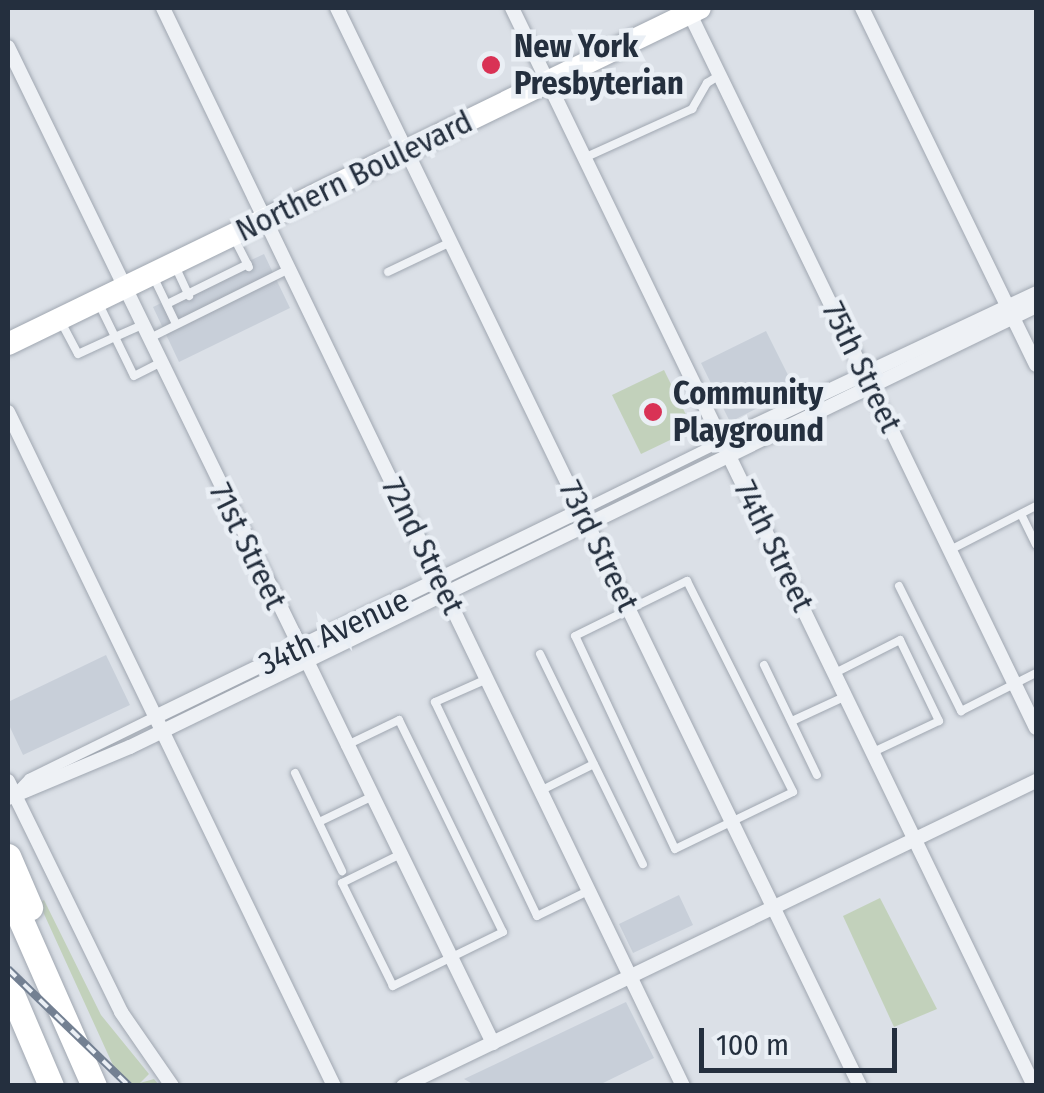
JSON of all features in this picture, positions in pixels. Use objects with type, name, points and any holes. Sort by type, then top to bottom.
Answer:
[{"type":"highway","points":[[8,856],[36,920],[56,999]]},
{"type":"highway","points":[[8,892],[94,1086]]},
{"type":"highway","points":[[8,985],[48,1086]]},
{"type":"main road","name":"Northern Boulevard","points":[[8,344],[692,9]]},
{"type":"street","name":"72nd Street","points":[[162,8],[683,1086]]},
{"type":"street","name":"73rd Street","points":[[337,8],[860,1086]]},
{"type":"street","name":"74th Street","points":[[512,8],[1034,1086]]},
{"type":"street","points":[[862,8],[1036,365]]},
{"type":"street","name":"75th Street","points":[[692,9],[720,75],[1036,728]]},
{"type":"street","name":"71st Street","points":[[8,47],[492,1042]]},
{"type":"street","name":"34th Avenue","points":[[10,791],[36,792],[158,724],[585,517],[722,441],[868,380],[1011,312],[1036,293]]},
{"type":"street","name":"34th Avenue","points":[[1011,312],[1036,306]]},
{"type":"street","name":"34th Avenue","points":[[585,517],[730,456],[868,380]]},
{"type":"street","points":[[8,412],[334,1086]]},
{"type":"street","points":[[403,1086],[1036,781]]},
{"type":"street","points":[[10,791],[121,1012],[172,1086]]},
{"type":"lane","points":[[584,158],[692,109],[707,83],[720,75]]},
{"type":"lane","points":[[173,302],[244,268],[233,235]]},
{"type":"lane","points":[[388,272],[452,241]]},
{"type":"lane","points":[[174,263],[188,294]]},
{"type":"lane","points":[[59,318],[78,354],[115,337],[176,324],[289,269]]},
{"type":"lane","points":[[152,274],[173,302],[176,324]]},
{"type":"lane","points":[[97,300],[134,376],[160,363]]},
{"type":"lane","points":[[950,550],[1036,506]]},
{"type":"lane","points":[[1021,514],[1036,545]]},
{"type":"lane","points":[[688,581],[792,792],[732,821],[675,849],[576,636],[688,581]]},
{"type":"lane","points":[[899,586],[961,711],[1036,673]]},
{"type":"lane","points":[[835,673],[900,640],[938,720],[873,752]]},
{"type":"lane","points":[[540,654],[642,864]]},
{"type":"lane","points":[[764,665],[817,775]]},
{"type":"lane","points":[[487,679],[435,702],[528,898],[537,916],[588,891]]},
{"type":"lane","points":[[792,721],[846,696]]},
{"type":"lane","points":[[346,746],[399,720],[504,932],[393,986],[342,883],[399,855]]},
{"type":"lane","points":[[540,791],[594,764]]},
{"type":"lane","points":[[295,773],[342,871]]},
{"type":"lane","points":[[319,822],[371,797]]},
{"type":"shaded area","points":[[264,254],[290,308],[179,362],[153,307]]},
{"type":"shaded area","points":[[766,331],[795,389],[730,422],[701,363]]},
{"type":"shaded area","points":[[106,655],[130,705],[23,755],[8,723],[8,702]]},
{"type":"shaded area","points":[[679,895],[693,925],[633,953],[619,924]]},
{"type":"shaded area","points":[[626,1002],[654,1058],[599,1085],[476,1086],[464,1079]]},
{"type":"green space","name":"Community Playground","points":[[664,370],[693,429],[641,454],[612,395]]},
{"type":"green space","points":[[880,898],[937,1009],[894,1027],[843,916]]},
{"type":"green space","points":[[44,900],[101,1015],[149,1074],[140,1083],[154,1079],[159,1085],[122,1085],[39,903]]},
{"type":"railway","points":[[8,969],[129,1086]]},
{"type":"place","name":"New York Presbyterian","points":[[491,65]]},
{"type":"place","name":"Community Playground","points":[[653,412]]}]
